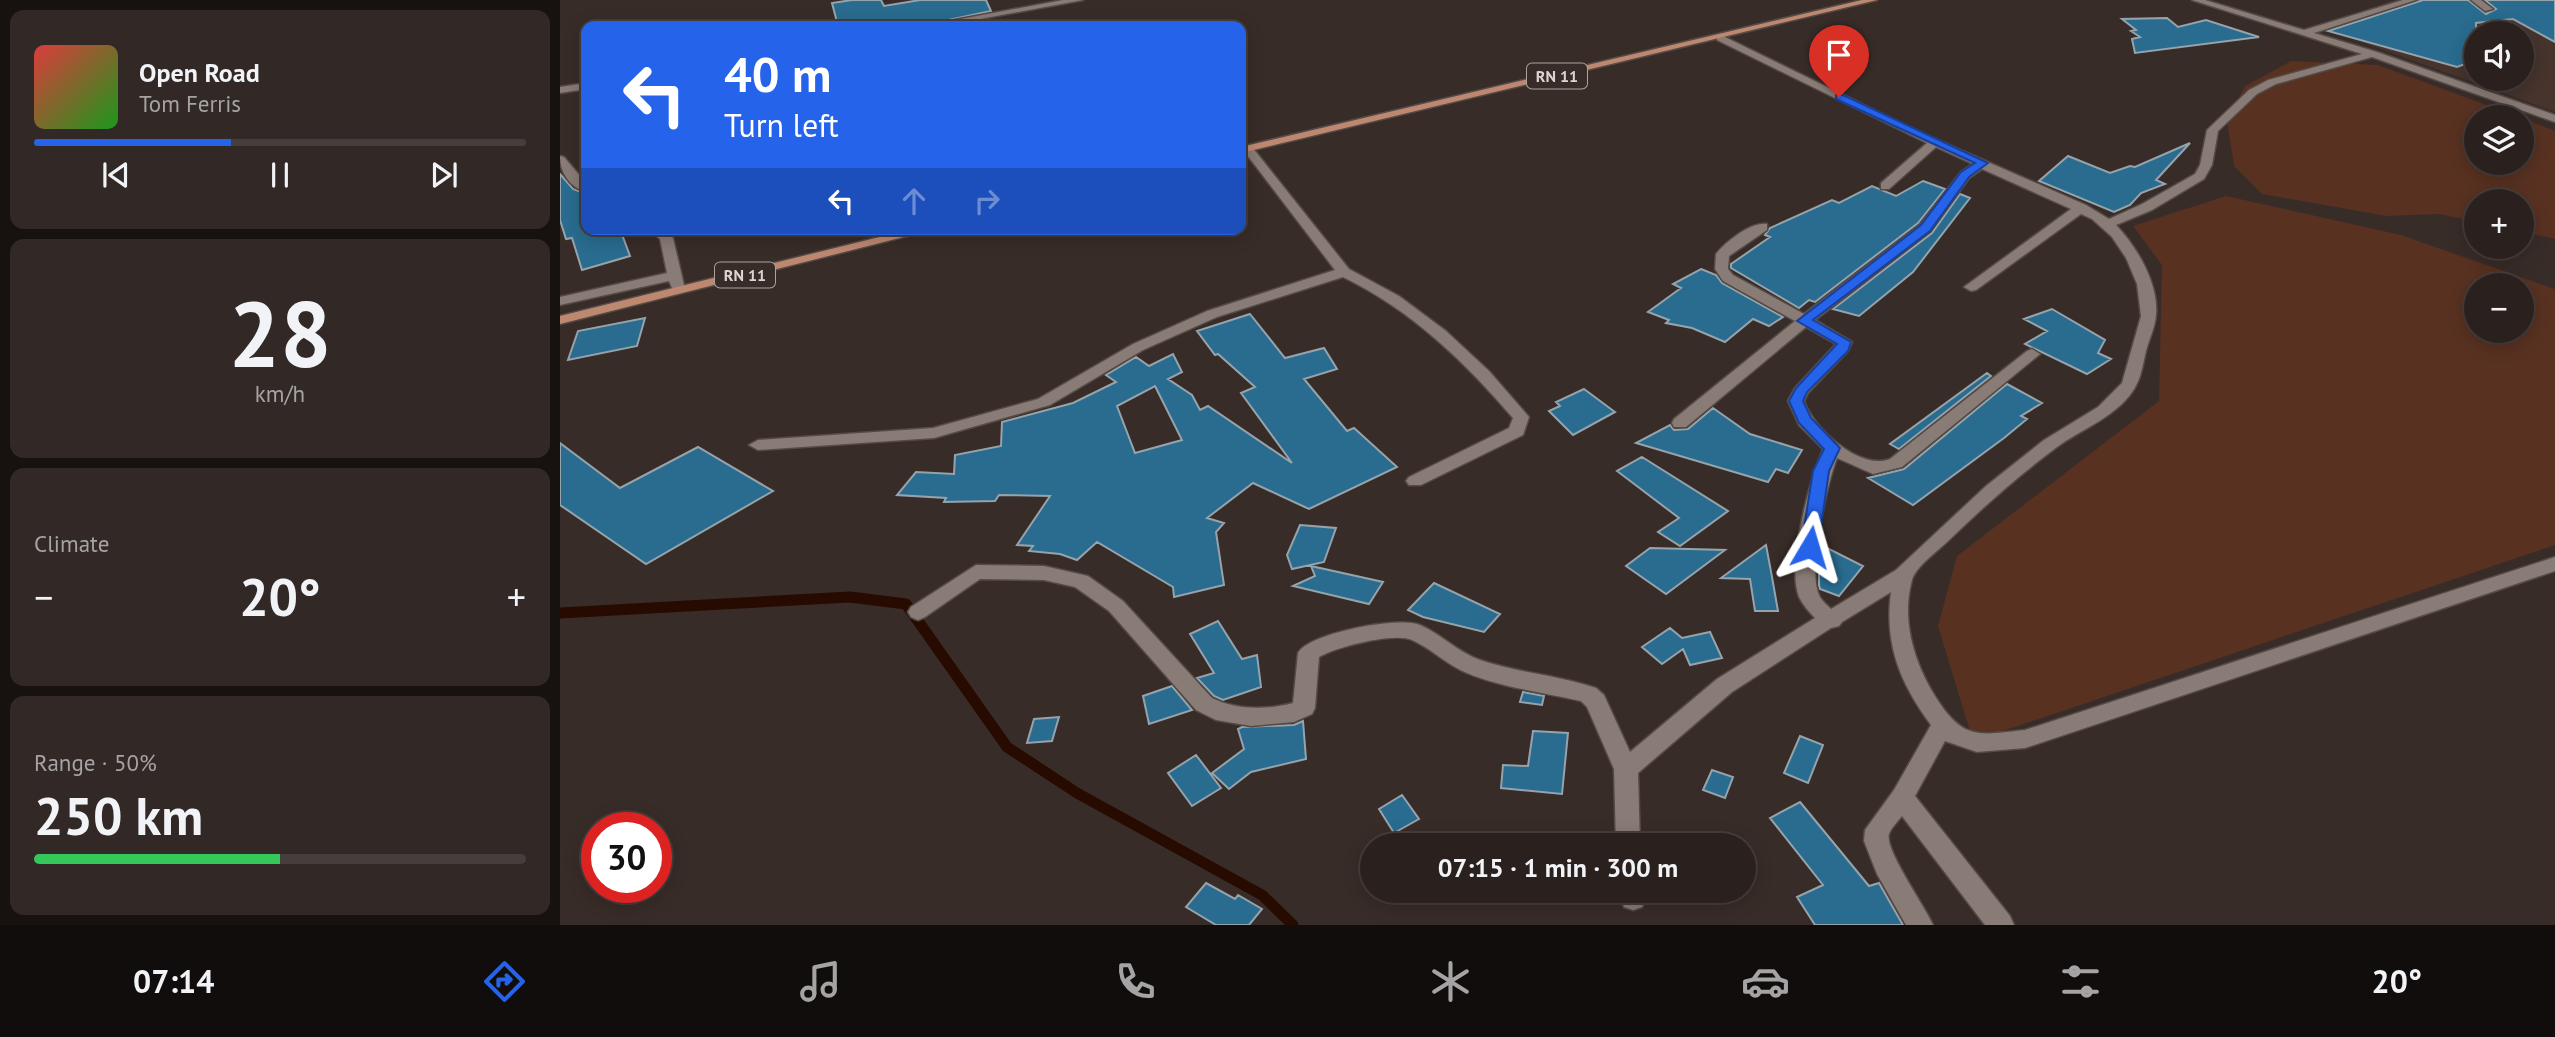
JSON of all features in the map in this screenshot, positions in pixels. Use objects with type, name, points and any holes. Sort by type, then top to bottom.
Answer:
[{"type":"main road","name":"RN 11","points":[[1246,150],[1873,0]]},
{"type":"main road","name":"RN 11","points":[[560,320],[905,235]]},
{"type":"street","points":[[957,21],[1079,0]]},
{"type":"street","points":[[2196,0],[2374,54],[2555,119]]},
{"type":"street","points":[[2305,33],[2412,0]]},
{"type":"street","points":[[2475,0],[2488,9]]},
{"type":"street","points":[[1626,769],[1702,704],[1758,662],[1832,621],[1903,575],[1924,552],[2009,477],[2052,442],[2101,413],[2130,383],[2149,312],[2135,266],[2125,244],[2108,224],[2081,208],[1935,142],[1720,38]]},
{"type":"street","points":[[2108,224],[2147,207],[2200,176],[2206,165],[2213,130],[2253,92],[2272,82],[2374,54]]},
{"type":"street","points":[[560,90],[581,87]]},
{"type":"street","points":[[1885,186],[1935,142]]},
{"type":"street","points":[[1246,152],[1345,272],[1372,284],[1411,313],[1453,348],[1521,417],[1517,431],[1415,481]]},
{"type":"street","points":[[561,162],[581,186]]},
{"type":"street","points":[[1680,423],[1804,321],[1925,228],[1965,175],[1983,163]]},
{"type":"street","points":[[1971,287],[2081,208]]},
{"type":"street","points":[[1762,227],[1722,254],[1718,262],[1719,270],[1728,278],[1844,342],[1843,348],[1801,391],[1796,401],[1804,419],[1832,448],[1869,467],[1883,469],[1896,463],[2032,354]]},
{"type":"street","points":[[662,235],[666,238],[679,291]]},
{"type":"street","points":[[758,445],[934,433],[1044,402],[1138,347],[1212,314],[1345,272]]},
{"type":"street","points":[[560,301],[675,276]]},
{"type":"street","points":[[1832,448],[1818,484],[1807,572],[1808,594],[1815,606],[1832,621]]},
{"type":"street","points":[[1903,575],[1900,639],[1911,672],[1942,724],[1960,738],[1986,743],[2025,739],[2555,565]]},
{"type":"street","points":[[918,612],[976,572],[1044,573],[1081,581],[1116,606],[1204,704],[1224,714],[1251,717],[1294,713],[1304,708],[1309,653],[1321,646],[1395,630],[1414,631],[1473,667],[1588,694],[1596,701],[1626,769],[1628,833]]},
{"type":"street","points":[[1920,925],[1890,874],[1876,841],[1877,830],[1902,797],[1942,724]]},
{"type":"street","points":[[1902,797],[2001,925]]},
{"type":"shaded area","points":[[2395,0],[2555,0],[2555,112],[2497,91],[2534,91],[2534,21],[2464,21],[2464,79],[2317,26]]},
{"type":"shaded area","points":[[2291,61],[2378,65],[2486,105],[2464,105],[2464,175],[2534,175],[2534,123],[2555,131],[2555,239],[2534,235],[2534,189],[2464,189],[2464,219],[2439,214],[2387,216],[2262,194],[2234,166],[2227,121],[2245,86]]},
{"type":"shaded area","points":[[2226,196],[2401,235],[2509,273],[2464,273],[2464,343],[2534,343],[2534,282],[2555,289],[2555,545],[1973,741],[1938,626],[1957,556],[2159,401],[2162,265],[2133,226]]},
{"type":"building","points":[[881,0],[884,6],[920,0],[986,0],[991,11],[944,21],[837,21],[832,3]]},
{"type":"building","points":[[2423,0],[2468,0],[2486,14],[2496,9],[2485,0],[2555,0],[2555,42],[2534,30],[2534,21],[2464,21],[2464,64],[2457,67],[2328,31]]},
{"type":"building","points":[[2167,18],[2178,27],[2206,20],[2259,37],[2135,53],[2132,39],[2140,37],[2131,31],[2136,30],[2122,19]]},
{"type":"building","points":[[2190,143],[2156,180],[2165,184],[2141,193],[2130,205],[2114,212],[2039,181],[2068,156],[2110,173],[2130,166],[2135,167]]},
{"type":"building","points":[[560,174],[573,189],[581,192],[581,235],[622,235],[630,256],[582,270],[572,238],[566,239],[560,220]]},
{"type":"building","points":[[1923,181],[1945,189],[1918,223],[1815,302],[1809,300],[1799,308],[1731,268],[1731,264],[1770,237],[1765,235],[1770,228],[1832,200],[1839,203],[1872,186],[1896,196]]},
{"type":"building","points":[[1960,194],[1970,198],[1913,272],[1859,316],[1833,309],[1932,233]]},
{"type":"building","points":[[1701,269],[1716,275],[1722,283],[1783,317],[1769,326],[1753,319],[1725,342],[1692,328],[1666,323],[1669,320],[1648,312],[1681,288],[1673,284]]},
{"type":"building","points":[[2052,309],[2105,340],[2098,353],[2111,359],[2087,374],[2025,344],[2047,331],[2024,319]]},
{"type":"building","points":[[1250,314],[1285,358],[1324,348],[1337,369],[1304,379],[1347,431],[1354,428],[1397,467],[1309,509],[1253,483],[1207,518],[1224,523],[1216,532],[1224,585],[1174,597],[1173,587],[1097,542],[1077,560],[1060,554],[1029,551],[1033,546],[1017,545],[1050,496],[999,495],[995,501],[944,502],[946,498],[897,495],[916,472],[954,474],[955,455],[1001,446],[1002,422],[1073,403],[1116,382],[1106,375],[1136,357],[1149,366],[1173,354],[1182,372],[1168,379],[1192,395],[1200,410],[1208,406],[1292,463],[1241,393],[1255,387],[1218,354],[1215,355],[1197,331]],"holes":[[[1155,386],[1182,440],[1135,453],[1117,406]]]},
{"type":"building","points":[[645,318],[637,346],[568,360],[578,331]]},
{"type":"building","points":[[1987,373],[1991,376],[1899,449],[1890,444]]},
{"type":"building","points":[[2007,384],[2042,403],[2021,416],[2027,419],[2004,438],[1913,505],[1868,478],[1904,469]]},
{"type":"building","points":[[1584,389],[1615,412],[1573,435],[1549,411],[1560,406],[1556,402]]},
{"type":"building","points":[[1713,408],[1750,434],[1802,450],[1788,473],[1776,469],[1768,482],[1636,443],[1670,425],[1674,430],[1688,429]]},
{"type":"building","points":[[560,443],[620,488],[698,447],[773,491],[646,564],[560,505]]},
{"type":"building","points":[[1642,457],[1728,511],[1680,546],[1658,532],[1679,518],[1617,471]]},
{"type":"building","points":[[1300,525],[1336,528],[1324,562],[1292,569],[1287,555]]},
{"type":"building","points":[[1766,545],[1778,611],[1755,611],[1750,579],[1721,578]]},
{"type":"building","points":[[1825,547],[1863,566],[1839,596],[1820,589],[1819,554]]},
{"type":"building","points":[[1650,548],[1725,550],[1666,594],[1626,566]]},
{"type":"building","points":[[1311,566],[1383,582],[1369,604],[1293,586],[1315,576]]},
{"type":"building","points":[[1434,583],[1500,614],[1484,632],[1423,617],[1408,610]]},
{"type":"building","points":[[1218,621],[1242,659],[1257,655],[1261,687],[1223,700],[1214,696],[1197,678],[1214,673],[1190,634]]},
{"type":"building","points":[[1670,628],[1682,638],[1710,632],[1722,658],[1690,665],[1683,649],[1662,664],[1642,647]]},
{"type":"building","points":[[1172,686],[1192,710],[1149,724],[1143,696]]},
{"type":"building","points":[[1523,692],[1544,696],[1542,705],[1520,702]]},
{"type":"building","points":[[1059,717],[1052,741],[1027,743],[1034,719]]},
{"type":"building","points":[[1303,721],[1306,759],[1251,772],[1229,789],[1212,773],[1244,749],[1238,729],[1294,725]]},
{"type":"building","points":[[1533,731],[1568,733],[1562,794],[1501,788],[1503,765],[1528,766]]},
{"type":"building","points":[[1800,736],[1823,745],[1808,783],[1784,773]]},
{"type":"building","points":[[1196,755],[1221,788],[1192,806],[1168,773]]},
{"type":"building","points":[[1712,770],[1733,777],[1725,798],[1703,790]]},
{"type":"building","points":[[1402,795],[1419,819],[1394,833],[1379,809]]},
{"type":"building","points":[[1800,802],[1869,886],[1879,883],[1903,925],[1815,925],[1797,897],[1823,885],[1770,818]]},
{"type":"building","points":[[1206,883],[1235,899],[1238,895],[1262,909],[1249,925],[1216,925],[1186,907]]},
{"type":"waterway","points":[[560,613],[850,597],[906,604],[1007,747],[1077,793],[1262,895],[1293,925]]},
{"type":"route","points":[[1810,547],[1821,471],[1832,448],[1804,419],[1797,409],[1796,401],[1801,391],[1843,348],[1844,342],[1804,321],[1925,228],[1965,175],[1983,163],[1839,97]]}]
